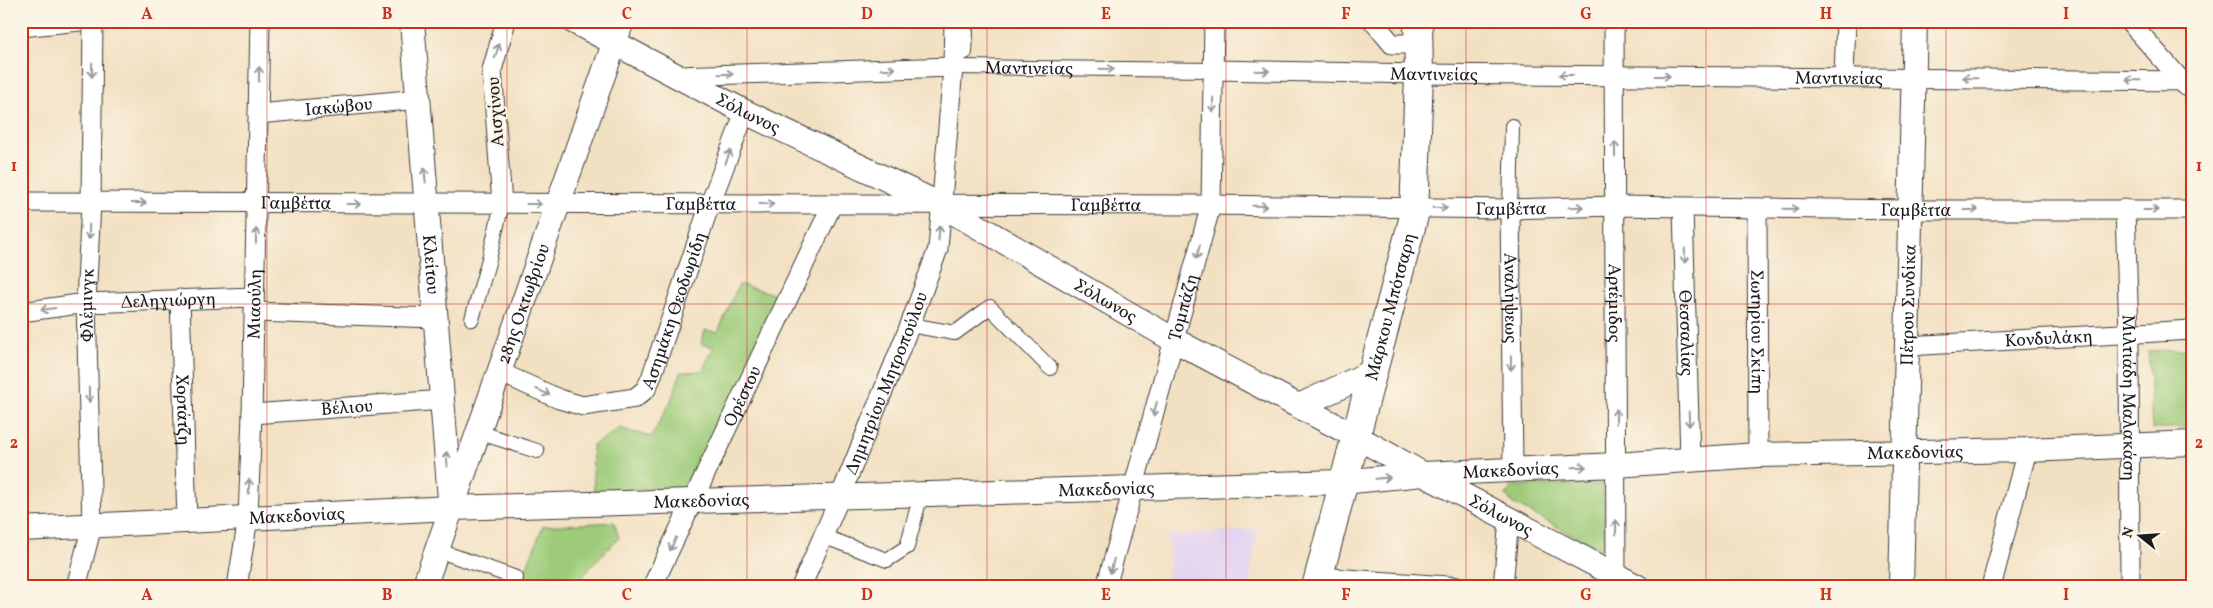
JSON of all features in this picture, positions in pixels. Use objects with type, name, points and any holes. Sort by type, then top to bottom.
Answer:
[{"type":"main road","name":"Μάρκου Μπότσαρη","points":[[1317,582],[1416,208],[1418,33]]},
{"type":"street","points":[[21,27],[80,21]]},
{"type":"street","name":"Φλέμινγκ","points":[[76,587],[92,526],[86,303],[90,203],[93,21]]},
{"type":"street","name":"Μιαούλη","points":[[237,587],[248,518],[260,21]]},
{"type":"street","name":"Κλείτου","points":[[412,21],[451,508]]},
{"type":"street","name":"Αισχίνου","points":[[502,204],[492,70],[506,21]]},
{"type":"street","name":"Σόλωνος","points":[[573,21],[618,32],[677,76],[745,112],[941,205],[1174,340],[1509,519],[1616,581],[1638,587]]},
{"type":"street","name":"Τομπάζη","points":[[1106,587],[1211,205],[1214,21]]},
{"type":"street","points":[[1373,21],[1392,44],[1418,33]]},
{"type":"street","name":"Αρτέμιδος","points":[[1614,21],[1616,581]]},
{"type":"street","points":[[1844,77],[1846,21]]},
{"type":"street","name":"Πέτρου Συνδίκα","points":[[1901,587],[1915,21]]},
{"type":"street","points":[[2129,21],[2188,85]]},
{"type":"street","name":"Δημητρίου Μητροπούλου","points":[[801,587],[910,325],[938,249],[957,24]]},
{"type":"street","name":"28ης Οκτωβρίου","points":[[424,587],[618,32]]},
{"type":"street","name":"Μαντινείας","points":[[677,76],[953,64],[1419,74],[1913,78],[2188,85]]},
{"type":"street","name":"Ιακώβου","points":[[258,114],[419,99]]},
{"type":"street","name":"Ασημάκη Θεοδωρίδη","points":[[499,372],[559,399],[583,406],[630,399],[643,392],[651,378],[710,204],[745,112]]},
{"type":"street","name":"Αναλήψεως","points":[[1512,126],[1510,209],[1513,469]]},
{"type":"street","name":"Γαμβέττα","points":[[21,202],[1211,205],[1510,209],[1615,206],[1910,210],[2192,210]]},
{"type":"street","points":[[472,320],[502,204]]},
{"type":"street","name":"Ορέστου","points":[[652,587],[832,204]]},
{"type":"street","name":"Θεσσαλίας","points":[[1683,208],[1690,459]]},
{"type":"street","name":"Σωτηρίου Σκίπη","points":[[1757,208],[1758,456]]},
{"type":"street","name":"Μιλτιάδη Μαλακάση","points":[[2125,210],[2129,334],[2130,587]]},
{"type":"street","name":"Δεληγιώργη","points":[[21,312],[86,303],[180,299],[436,318]]},
{"type":"street","name":"Χορτάτζη","points":[[180,299],[187,521]]},
{"type":"street","points":[[910,325],[955,334],[990,307],[1050,368]]},
{"type":"street","name":"Κονδυλάκη","points":[[1907,346],[2192,330]]},
{"type":"street","points":[[1299,406],[1372,372]]},
{"type":"street","name":"Βέλιου","points":[[252,414],[443,400]]},
{"type":"street","points":[[478,432],[537,451]]},
{"type":"street","name":"Μακεδονίας","points":[[21,529],[451,508],[1342,482],[1423,474],[1616,465],[1690,459],[2129,447],[2192,443]]},
{"type":"street","points":[[1991,587],[2027,450]]},
{"type":"street","points":[[822,536],[887,560],[907,547],[921,494]]},
{"type":"street","points":[[1503,587],[1509,519]]},
{"type":"street","points":[[437,550],[516,578],[513,587]]},
{"type":"street","points":[[1317,582],[1462,587]]},
{"type":"shaded area","points":[[1257,529],[1249,587],[1165,587],[1170,564],[1167,536]]},
{"type":"green space","points":[[739,284],[785,297],[698,488],[594,491],[592,446],[620,428],[651,437],[670,403],[681,372],[702,371],[714,347],[701,344],[705,330],[718,332]]},
{"type":"green space","points":[[2192,349],[2192,427],[2152,429],[2148,351]]},
{"type":"green space","points":[[1603,484],[1605,552],[1512,503],[1506,495],[1511,486]]},
{"type":"green space","points":[[614,522],[619,538],[591,566],[575,587],[519,587],[543,526]]}]
